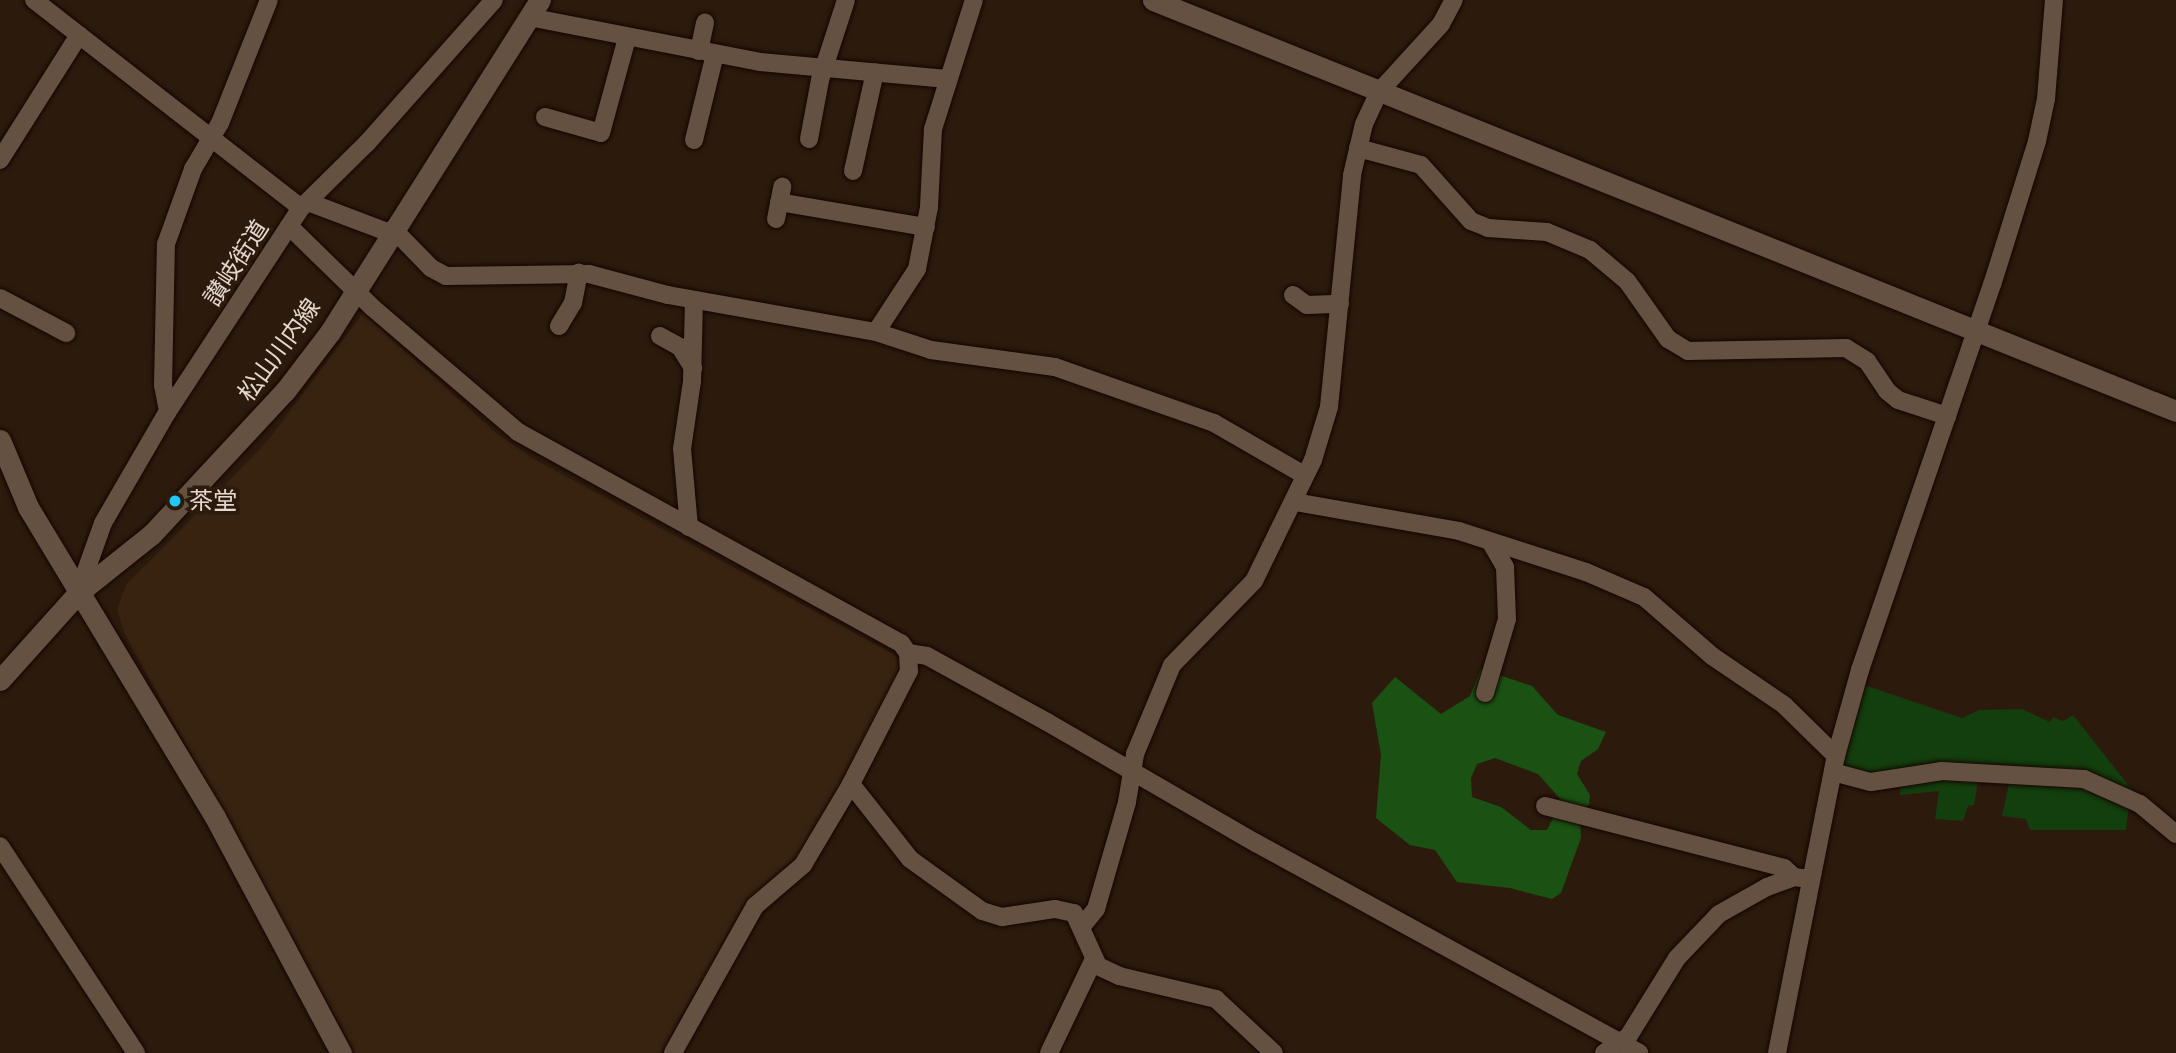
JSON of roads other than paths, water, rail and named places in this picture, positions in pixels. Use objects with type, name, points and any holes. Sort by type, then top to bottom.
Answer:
[{"type":"street","points":[[34,0],[304,205],[391,231],[431,268],[446,276],[579,273],[693,302],[876,332],[931,350],[1055,367],[1214,423],[1304,475]]},
{"type":"street","points":[[168,411],[163,396],[162,264],[172,219],[201,152],[212,137],[248,61],[269,0]]},
{"type":"street","name":"讃岐街道","points":[[78,593],[103,523],[168,411],[289,226],[304,205],[400,107],[494,0]]},
{"type":"street","points":[[809,139],[824,68],[846,0]]},
{"type":"street","points":[[876,332],[912,278],[926,227],[931,144],[947,79],[974,0]]},
{"type":"street","points":[[1153,0],[2176,411]]},
{"type":"street","points":[[1083,925],[1096,909],[1141,737],[1172,665],[1254,581],[1295,502],[1319,444],[1329,407],[1358,148],[1379,92],[1441,24],[1454,0]]},
{"type":"street","points":[[1777,1053],[1803,878],[1860,670],[1976,332],[2037,141],[2046,99],[2054,0]]},
{"type":"street","points":[[534,8],[627,38],[707,53],[824,68],[947,79]]},
{"type":"street","name":"松山川内線","points":[[0,680],[78,593],[152,534],[236,448],[330,332],[353,289],[534,8]]},
{"type":"street","points":[[694,140],[707,53],[705,23]]},
{"type":"street","points":[[0,160],[79,35]]},
{"type":"street","points":[[545,117],[601,133],[627,38]]},
{"type":"street","points":[[853,172],[875,72]]},
{"type":"street","points":[[1358,148],[1421,165],[1472,222],[1488,228],[1547,232],[1590,250],[1627,281],[1668,339],[1688,351],[1846,348],[1867,360],[1887,391],[1898,400],[1947,416]]},
{"type":"street","points":[[779,203],[926,227]]},
{"type":"street","points":[[289,226],[353,289],[518,432],[901,643],[908,653],[909,671],[851,784],[803,865],[755,905],[673,1053]]},
{"type":"street","points":[[559,326],[573,303],[579,273]]},
{"type":"street","points":[[1293,295],[1307,305],[1340,304]]},
{"type":"street","points":[[0,298],[66,333]]},
{"type":"street","points":[[689,527],[682,449],[693,368],[693,302]]},
{"type":"street","points":[[660,336],[680,347],[693,368]]},
{"type":"street","points":[[0,440],[28,507],[215,817],[341,1053]]},
{"type":"street","points":[[1295,502],[1410,520],[1491,542],[1586,572],[1658,604],[1712,656],[1784,705],[1834,764],[1871,782],[1942,771],[2084,779],[2140,804],[2176,834]]},
{"type":"street","points":[[1485,693],[1507,619],[1505,567],[1491,542]]},
{"type":"street","points":[[908,653],[927,656],[1639,1053]]},
{"type":"street","points":[[851,784],[910,859],[982,911],[1002,917],[1065,909],[1083,925],[1093,961],[1111,974],[1216,999],[1274,1053]]},
{"type":"street","points":[[1545,806],[1784,868],[1803,878]]},
{"type":"street","points":[[0,846],[136,1053]]},
{"type":"street","points":[[1604,1053],[1621,1043],[1677,958],[1719,914],[1748,894],[1803,878]]},
{"type":"street","points":[[1049,1053],[1093,961]]},
{"type":"place","name":"茶堂","points":[[175,501]]}]
